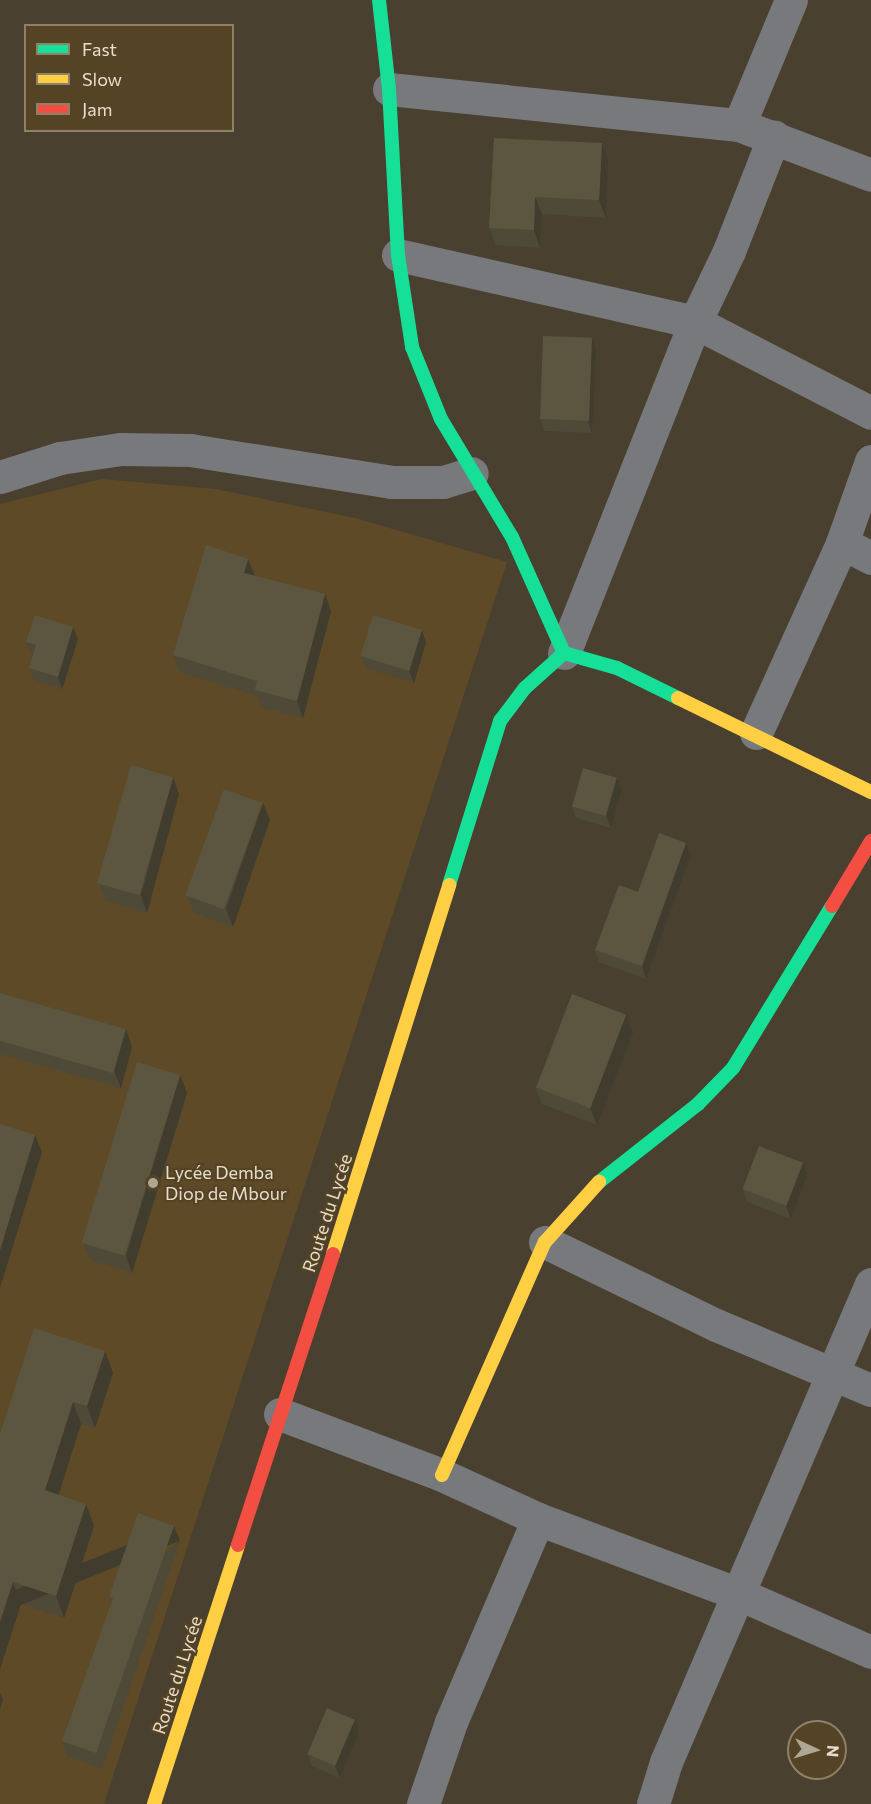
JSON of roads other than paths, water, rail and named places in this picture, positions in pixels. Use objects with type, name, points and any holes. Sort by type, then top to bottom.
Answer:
[{"type":"main road","points":[[379,0],[388,89],[398,255],[412,347],[441,418],[512,537],[564,653],[617,668],[756,733],[871,792]]},
{"type":"main road","name":"Route du Lycée","points":[[154,1804],[373,1130],[500,721],[525,688],[564,653]]},
{"type":"main road","points":[[442,1475],[545,1242],[588,1191],[698,1104],[733,1068],[871,841]]},
{"type":"street","points":[[739,125],[791,0]]},
{"type":"street","points":[[388,89],[739,125],[774,136],[871,175]]},
{"type":"street","points":[[564,653],[695,322],[729,251],[774,136]]},
{"type":"street","points":[[398,255],[695,322],[871,414]]},
{"type":"street","points":[[0,477],[60,458],[121,449],[190,450],[391,482],[443,482],[472,473]]},
{"type":"street","points":[[756,733],[842,543],[871,461]]},
{"type":"street","points":[[842,543],[871,558]]},
{"type":"street","points":[[545,1242],[717,1325],[871,1390]]},
{"type":"street","points":[[653,1804],[666,1762],[739,1594],[830,1372],[871,1284]]},
{"type":"street","points":[[280,1414],[442,1475],[538,1519],[739,1594],[871,1652]]},
{"type":"street","points":[[423,1804],[451,1722],[538,1519]]},
{"type":"place","name":"Lycée Demba Diop de Mbour","points":[[153,1183]]}]
